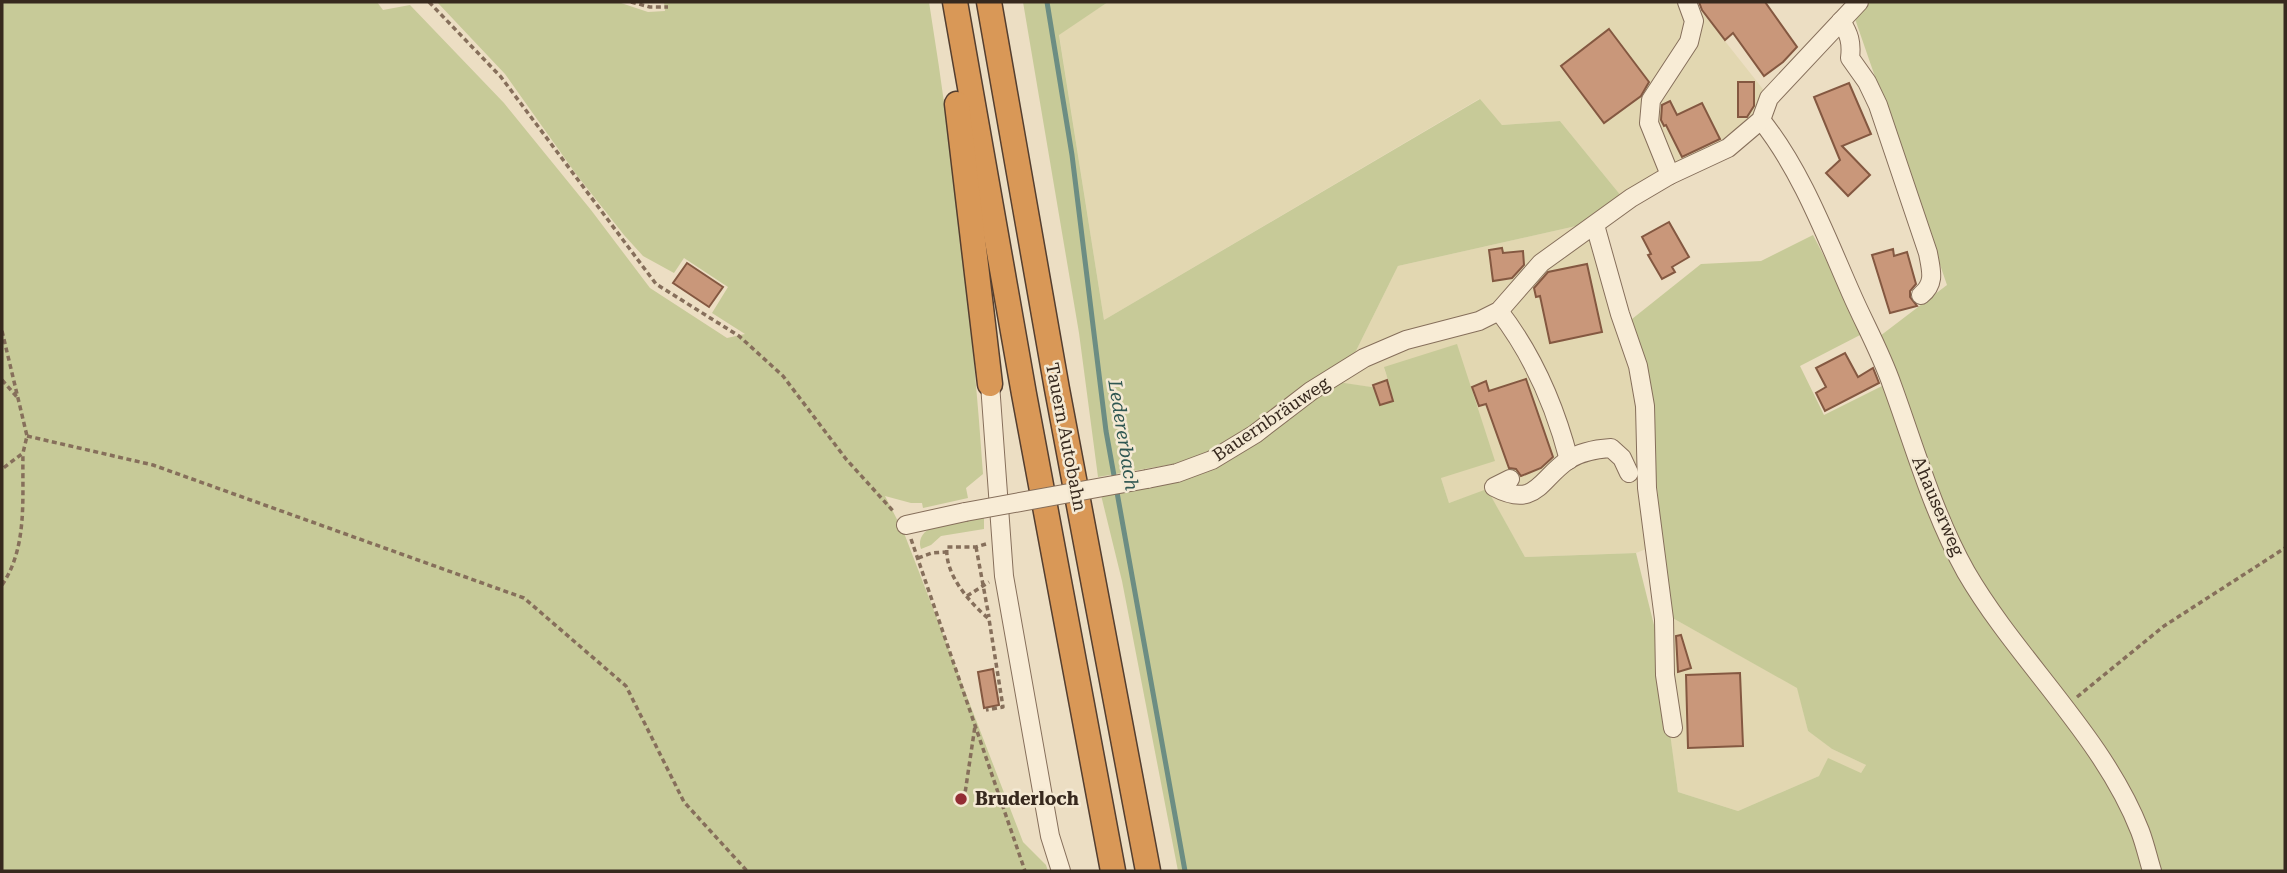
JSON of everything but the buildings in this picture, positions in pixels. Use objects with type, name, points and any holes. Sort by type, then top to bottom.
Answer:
[{"type":"highway","name":"Tauern Autobahn","points":[[989,2],[1057,389],[1148,871]]},
{"type":"highway","name":"Tauern Autobahn","points":[[957,13],[1024,394],[1113,871]]},
{"type":"highway","points":[[957,13],[956,94],[990,384]]},
{"type":"street","points":[[1670,175],[1649,123],[1651,100],[1689,42],[1694,21],[1686,2]]},
{"type":"street","name":"Bauernbräuweg","points":[[906,525],[1177,473],[1212,460],[1255,434],[1311,391],[1364,358],[1406,340],[1479,321],[1499,311],[1541,263],[1631,198],[1670,175],[1728,149],[1761,120],[1769,98],[1847,9]]},
{"type":"street","points":[[1847,9],[1852,45],[1850,58],[1867,82],[1878,106],[1928,253],[1931,285],[1921,295]]},
{"type":"street","name":"Ahauserweg","points":[[1761,120],[1777,140],[1825,235],[1891,381],[1937,514],[1966,572],[2011,640],[2112,776],[2140,830],[2152,871]]},
{"type":"street","points":[[1595,225],[1638,366],[1646,406],[1647,488],[1664,619],[1665,676],[1673,728]]},
{"type":"street","points":[[1499,311],[1518,335],[1558,417],[1569,460]]},
{"type":"street","points":[[990,384],[1004,576],[1050,836],[1061,871]]},
{"type":"street","points":[[1510,479],[1494,486],[1511,496],[1524,495],[1536,490],[1569,460],[1595,449],[1611,448],[1622,458],[1629,473]]},
{"type":"path","points":[[429,2],[502,77],[656,284],[738,336],[783,376],[846,459],[906,525],[1025,871]]},
{"type":"path","points":[[631,2],[650,7],[668,7]]},
{"type":"path","points":[[2,331],[27,436],[23,453],[20,540],[9,575],[2,585]]},
{"type":"path","points":[[2,380],[18,398]]},
{"type":"path","points":[[27,436],[153,465],[524,598],[626,686],[684,802],[747,871]]},
{"type":"path","points":[[2,469],[23,453]]},
{"type":"path","points":[[989,619],[974,606],[954,576],[946,552],[947,547],[976,547],[1001,540]]},
{"type":"path","points":[[976,547],[1003,707],[986,710]]},
{"type":"path","points":[[2064,708],[2164,626],[2285,548]]},
{"type":"path","points":[[918,558],[946,552]]},
{"type":"path","points":[[967,596],[1004,576]]},
{"type":"path","points":[[964,800],[975,724]]},
{"type":"shaded area","points":[[1108,2],[1694,2],[1766,93],[1755,120],[1723,147],[1622,197],[1560,121],[1502,125],[1479,99],[1104,320],[1059,34]]},
{"type":"shaded area","points":[[1585,224],[1633,369],[1651,547],[1636,553],[1525,557],[1487,490],[1449,503],[1441,478],[1384,368],[1392,391],[1338,382],[1398,266]]},
{"type":"shaded area","points":[[1669,616],[1798,688],[1808,731],[1832,749],[1866,765],[1861,773],[1819,776],[1738,811],[1678,792],[1655,627]]},
{"type":"green space","points":[[2,2],[377,2],[383,10],[410,5],[504,103],[650,288],[727,338],[745,334],[712,313],[728,287],[684,258],[674,273],[643,256],[576,174],[505,74],[437,2],[618,2],[648,12],[665,11],[664,2],[929,2],[961,237],[983,474],[966,488],[968,498],[923,508],[922,503],[885,496],[904,533],[1023,842],[1046,865],[1048,871],[2,871]]},
{"type":"green space","points":[[1023,2],[1108,2],[1059,35],[1104,320],[1480,99],[1502,125],[1560,121],[1622,197],[1585,224],[1398,266],[1352,359],[1223,447],[1185,462],[1098,477],[1079,333]]},
{"type":"green space","points":[[1868,2],[2285,2],[2285,871],[2156,871],[2141,819],[2001,617],[1953,532],[1880,336],[1947,285],[1854,16]]},
{"type":"green space","points":[[1813,235],[1864,333],[1800,366],[1824,415],[1888,383],[1937,525],[2124,807],[2146,871],[1178,871],[1122,581],[1101,495],[1158,486],[1189,477],[1338,382],[1391,390],[1384,367],[1457,344],[1495,461],[1441,478],[1449,503],[1487,489],[1525,557],[1636,553],[1657,637],[1678,792],[1738,811],[1819,776],[1828,758],[1861,773],[1866,765],[1832,749],[1808,731],[1797,688],[1669,616],[1652,434],[1627,323],[1701,264],[1761,261]]},
{"type":"green space","points":[[984,518],[984,529],[941,536],[921,549],[921,539],[925,532],[933,527],[954,521]]},
{"type":"waterway","name":"Ledererbach","points":[[1047,2],[1072,155],[1106,431],[1185,871]]},
{"type":"place","name":"Bruderloch","points":[[961,799]]}]
